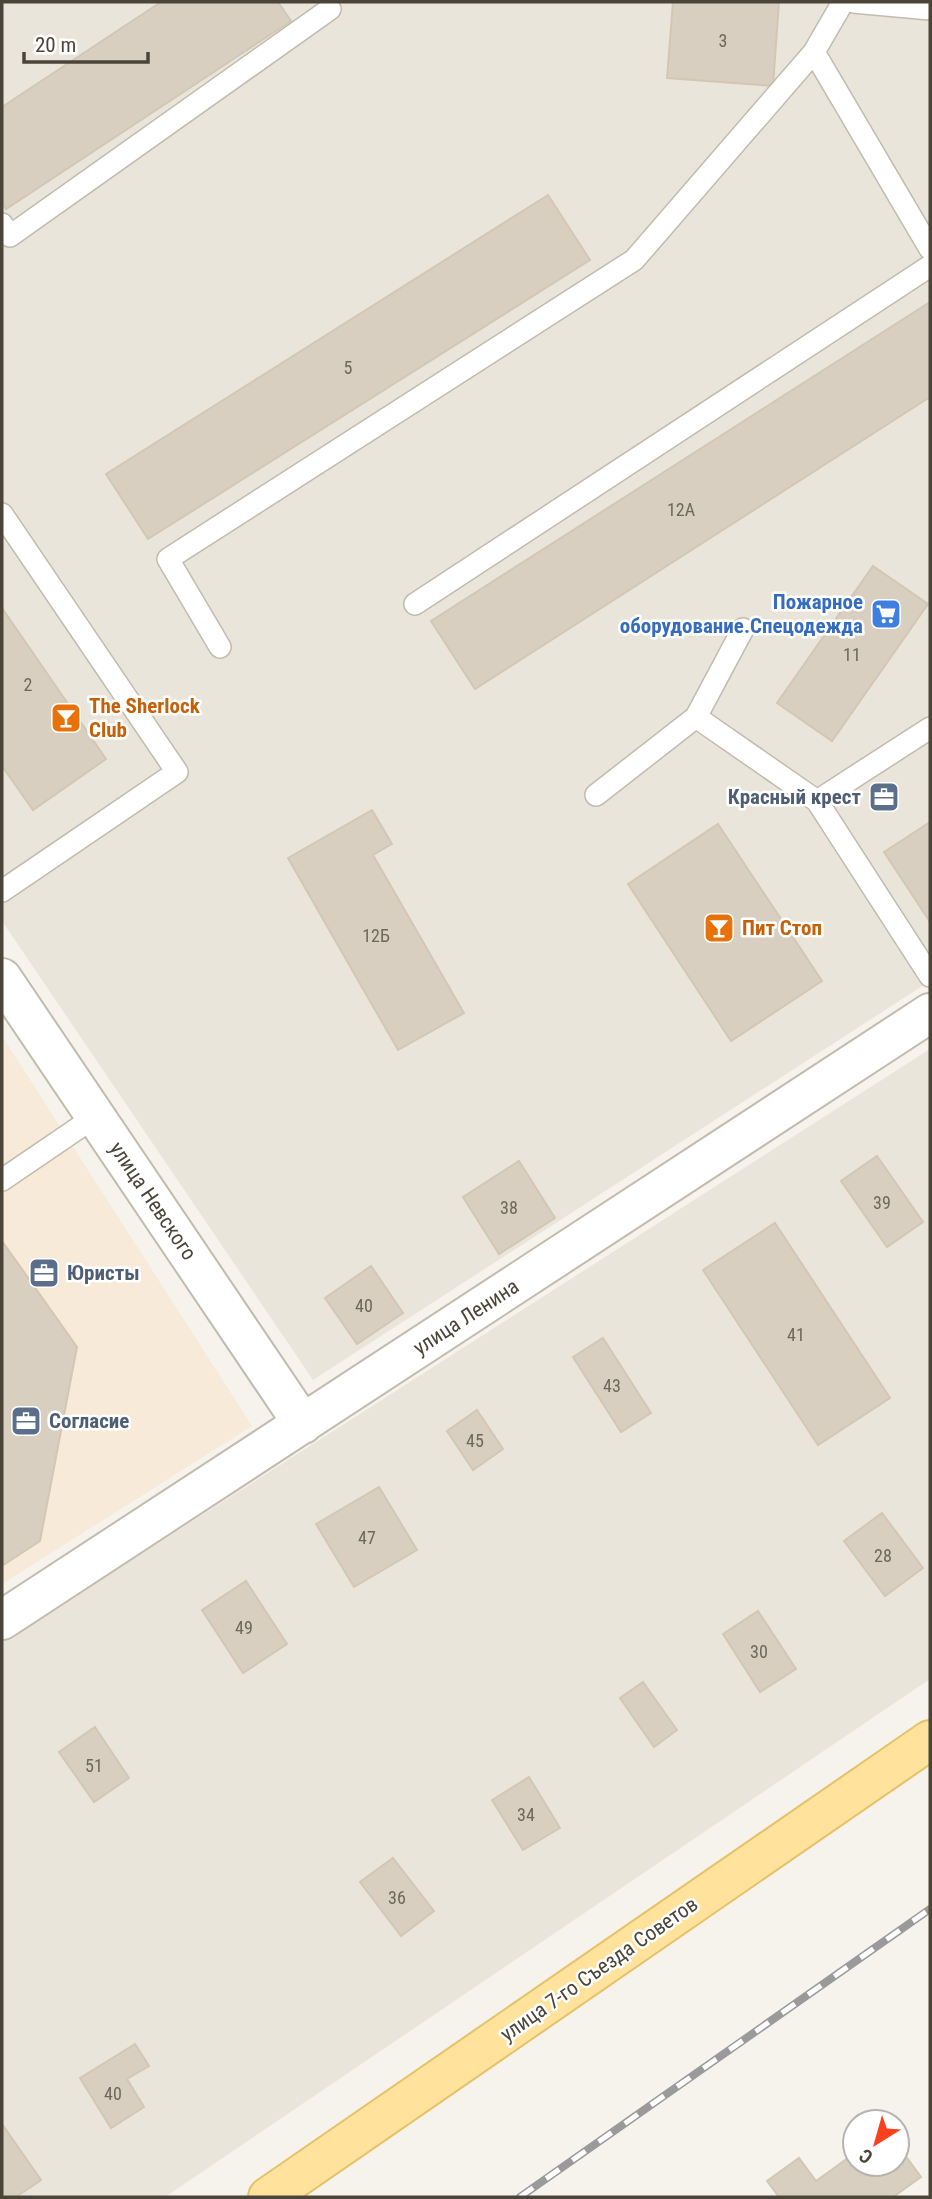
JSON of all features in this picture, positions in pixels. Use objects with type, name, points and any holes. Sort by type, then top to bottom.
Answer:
[{"type":"main road","name":"улица 7-го Съезда Советов","points":[[268,2197],[930,1740]]},
{"type":"street","name":"улица Невского","points":[[2,978],[303,1424]]},
{"type":"street","name":"улица Ленина","points":[[2,1620],[930,1013]]},
{"type":"lane","points":[[220,647],[168,559],[634,261],[814,52],[842,2]]},
{"type":"lane","points":[[853,2],[930,9]]},
{"type":"lane","points":[[2,224],[10,236],[330,9]]},
{"type":"lane","points":[[814,52],[930,249]]},
{"type":"lane","points":[[415,604],[930,266]]},
{"type":"lane","points":[[2,514],[177,772],[2,891]]},
{"type":"lane","points":[[596,795],[696,717],[743,629]]},
{"type":"lane","points":[[696,717],[817,801],[930,976]]},
{"type":"lane","points":[[817,801],[930,728]]},
{"type":"lane","points":[[2,1181],[96,1116]]},
{"type":"shaded area","points":[[2,2],[930,2],[930,981],[313,1380],[2,921]]},
{"type":"shaded area","points":[[2,1036],[252,1426],[2,1584]]},
{"type":"shaded area","points":[[930,1049],[930,1679],[165,2197],[2,2197],[2,1643]]},
{"type":"building","points":[[161,2],[278,2],[291,21],[6,209],[2,203],[2,107]]},
{"type":"building","points":[[673,2],[779,2],[773,86],[667,78]]},
{"type":"building","points":[[548,195],[590,260],[148,539],[106,474]]},
{"type":"building","points":[[930,302],[930,397],[475,689],[431,621]]},
{"type":"building","points":[[873,566],[928,604],[832,741],[777,703]]},
{"type":"building","points":[[2,608],[106,759],[33,810],[2,766]]},
{"type":"building","points":[[372,810],[392,844],[373,855],[464,1013],[398,1050],[288,858]]},
{"type":"building","points":[[930,822],[930,922],[884,852]]},
{"type":"building","points":[[718,824],[822,981],[731,1041],[628,884]]},
{"type":"building","points":[[877,1156],[923,1222],[887,1247],[841,1181]]},
{"type":"building","points":[[519,1161],[555,1218],[499,1254],[463,1197]]},
{"type":"building","points":[[775,1223],[890,1398],[818,1445],[703,1270]]},
{"type":"building","points":[[2,1241],[77,1347],[40,1541],[2,1566]]},
{"type":"building","points":[[371,1266],[403,1313],[357,1344],[325,1298]]},
{"type":"building","points":[[603,1338],[651,1413],[621,1432],[573,1357]]},
{"type":"building","points":[[477,1410],[503,1449],[473,1470],[447,1431]]},
{"type":"building","points":[[379,1487],[417,1550],[354,1587],[316,1524]]},
{"type":"building","points":[[882,1513],[923,1568],[885,1596],[844,1541]]},
{"type":"building","points":[[246,1581],[287,1644],[243,1673],[202,1610]]},
{"type":"building","points":[[758,1611],[796,1669],[760,1692],[723,1634]]},
{"type":"building","points":[[643,1682],[677,1730],[654,1747],[620,1698]]},
{"type":"building","points":[[95,1727],[129,1778],[94,1802],[59,1752]]},
{"type":"building","points":[[529,1777],[560,1828],[523,1850],[492,1800]]},
{"type":"building","points":[[393,1858],[434,1911],[401,1936],[360,1882]]},
{"type":"building","points":[[135,2044],[149,2066],[127,2079],[144,2107],[111,2128],[80,2078]]},
{"type":"building","points":[[2,2124],[41,2180],[16,2197],[2,2197]]},
{"type":"building","points":[[799,2158],[816,2181],[841,2163],[841,2178],[911,2178],[911,2163],[921,2177],[893,2197],[779,2197],[767,2181]]},
{"type":"railway","points":[[520,2197],[930,1909]]},
{"type":"place","name":"Пожарное оборудование.Спецодежда","points":[[886,614]]},
{"type":"place","name":"The Sherlock Club","points":[[66,718]]},
{"type":"place","name":"Красный крест","points":[[884,797]]},
{"type":"place","name":"Пит Стоп","points":[[719,928]]},
{"type":"place","name":"Юристы","points":[[44,1273]]},
{"type":"place","name":"Согласие","points":[[26,1421]]}]
